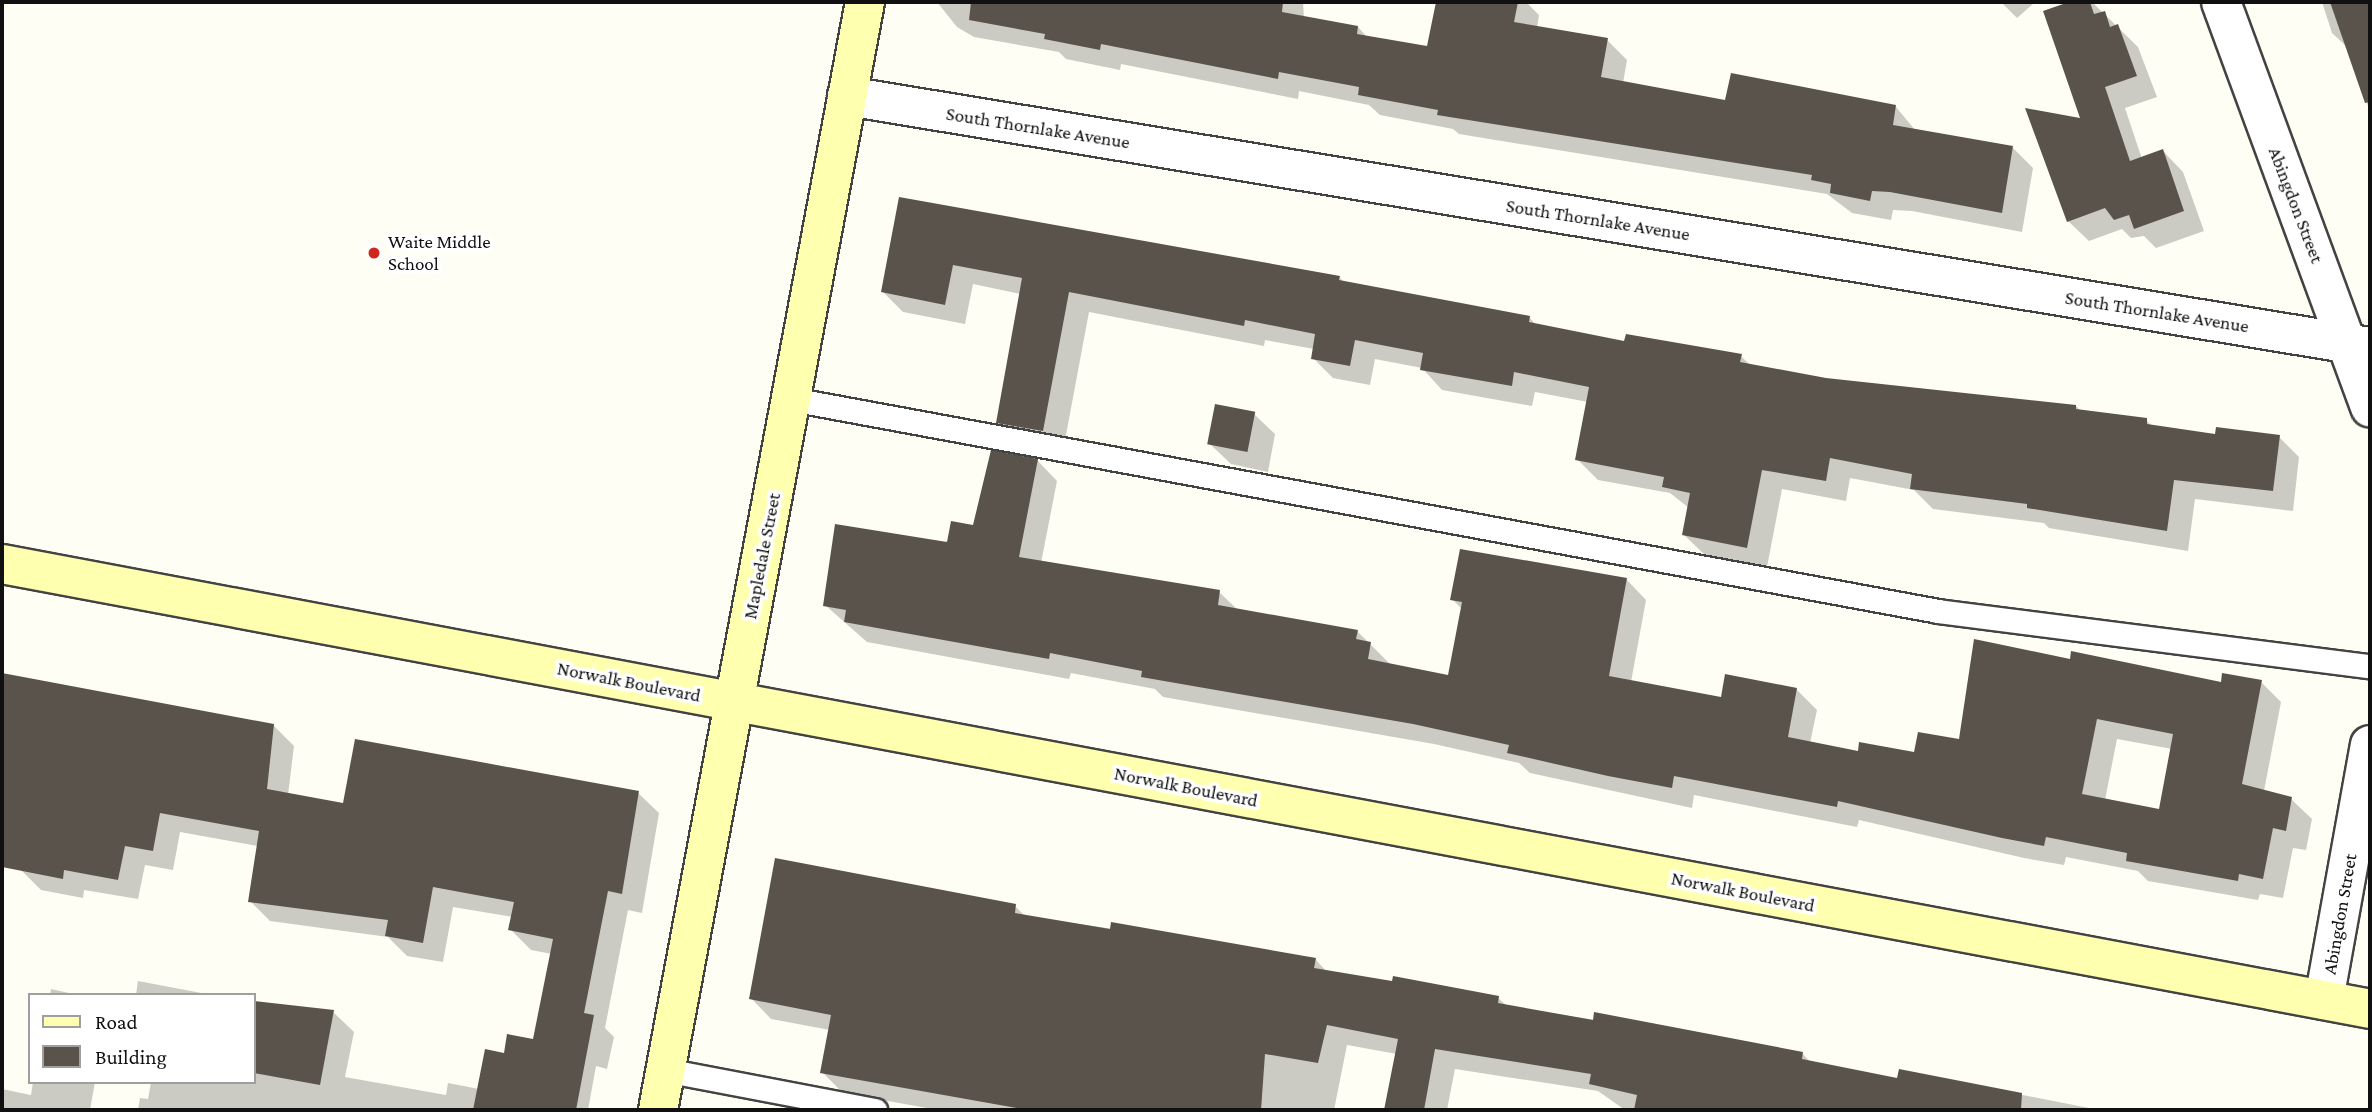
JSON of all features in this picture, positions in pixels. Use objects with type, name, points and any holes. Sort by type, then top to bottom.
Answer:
[{"type":"street","name":"Mapledale Street","points":[[658,1110],[865,2]]},
{"type":"street","name":"Abingdon Street","points":[[2221,2],[2359,346],[2370,408]]},
{"type":"street","name":"South Thornlake Avenue","points":[[847,96],[2359,346]]},
{"type":"street","name":"Norwalk Boulevard","points":[[2,564],[2370,1009]]},
{"type":"street","name":"Abingdon Street","points":[[2324,1000],[2370,745]]},
{"type":"lane","points":[[791,399],[1938,611],[2370,666]]},
{"type":"lane","points":[[665,1070],[875,1110]]},
{"type":"building","points":[[971,2],[1283,2],[1282,12],[1358,26],[1357,34],[1427,46],[1436,2],[1518,2],[1514,22],[1608,38],[1601,77],[1725,100],[1731,73],[1896,105],[1893,125],[2013,146],[2002,213],[1890,192],[1872,191],[1870,201],[1830,193],[1831,184],[1811,180],[1812,175],[1437,115],[1438,110],[1358,95],[1359,87],[1279,72],[1278,79],[1101,44],[1100,50],[1044,39],[1045,34],[969,20]]},
{"type":"building","points":[[2069,2],[2090,2],[2094,14],[2105,11],[2110,27],[2118,24],[2137,76],[2105,87],[2130,161],[2163,149],[2184,211],[2134,229],[2129,215],[2114,220],[2105,208],[2067,222],[2025,108],[2080,118],[2043,11]]},
{"type":"building","points":[[2330,2],[2370,2],[2370,102],[2365,103]]},
{"type":"building","points":[[899,197],[1340,276],[1339,280],[1530,316],[1529,322],[1624,341],[1626,334],[1742,354],[1740,362],[1826,378],[2076,405],[2076,409],[2147,418],[2147,424],[2215,434],[2216,427],[2280,435],[2273,491],[2174,480],[2167,531],[2027,508],[2027,504],[1910,489],[1912,474],[1830,458],[1826,481],[1762,470],[1747,548],[1682,535],[1690,493],[1662,487],[1664,477],[1575,460],[1589,387],[1514,372],[1512,386],[1420,370],[1423,353],[1355,340],[1350,366],[1311,359],[1315,334],[1245,320],[1244,326],[1069,292],[1043,431],[996,423],[1022,278],[953,265],[945,305],[881,292]]},
{"type":"building","points":[[1215,404],[1255,412],[1247,452],[1207,444]]},
{"type":"building","points":[[991,450],[1038,459],[1019,557],[1220,590],[1218,605],[1358,630],[1356,639],[1371,642],[1368,659],[1448,675],[1462,602],[1450,600],[1460,549],[1627,578],[1609,676],[1721,697],[1725,674],[1797,688],[1788,737],[1858,751],[1859,742],[1914,752],[1918,732],[1959,739],[1974,639],[2070,659],[2071,651],[2221,682],[2222,673],[2262,680],[2242,784],[2292,797],[2286,831],[2273,828],[2263,879],[2239,874],[2238,881],[2126,861],[2127,853],[2046,837],[2044,846],[1838,801],[1837,807],[1674,776],[1672,788],[1608,776],[1507,753],[1509,745],[1413,724],[1141,677],[1142,671],[1050,653],[1049,659],[844,622],[846,610],[823,606],[835,524],[947,542],[951,521],[973,525]],"holes":[[[2097,719],[2173,734],[2159,809],[2082,794]]]},
{"type":"building","points":[[2,673],[274,724],[267,789],[343,803],[355,739],[639,791],[622,894],[608,891],[584,1013],[594,1015],[576,1110],[473,1110],[485,1049],[504,1053],[507,1034],[533,1039],[553,939],[508,930],[514,902],[433,887],[423,943],[385,936],[388,920],[248,902],[259,831],[160,813],[153,851],[125,846],[118,880],[64,870],[63,879],[2,867]]},
{"type":"building","points":[[775,858],[1016,904],[1015,913],[1110,929],[1111,922],[1316,958],[1314,968],[1392,981],[1393,976],[1499,996],[1498,1003],[1593,1020],[1594,1012],[1803,1052],[1802,1059],[1897,1078],[1899,1069],[2022,1093],[2021,1110],[1634,1110],[1637,1095],[1589,1084],[1591,1074],[1435,1049],[1424,1110],[1384,1110],[1398,1039],[1327,1025],[1318,1063],[1265,1054],[1261,1110],[1028,1110],[820,1073],[831,1015],[749,999]]},
{"type":"building","points":[[256,1001],[334,1010],[320,1085],[256,1073]]},
{"type":"place","name":"Waite Middle School","points":[[374,253]]}]
